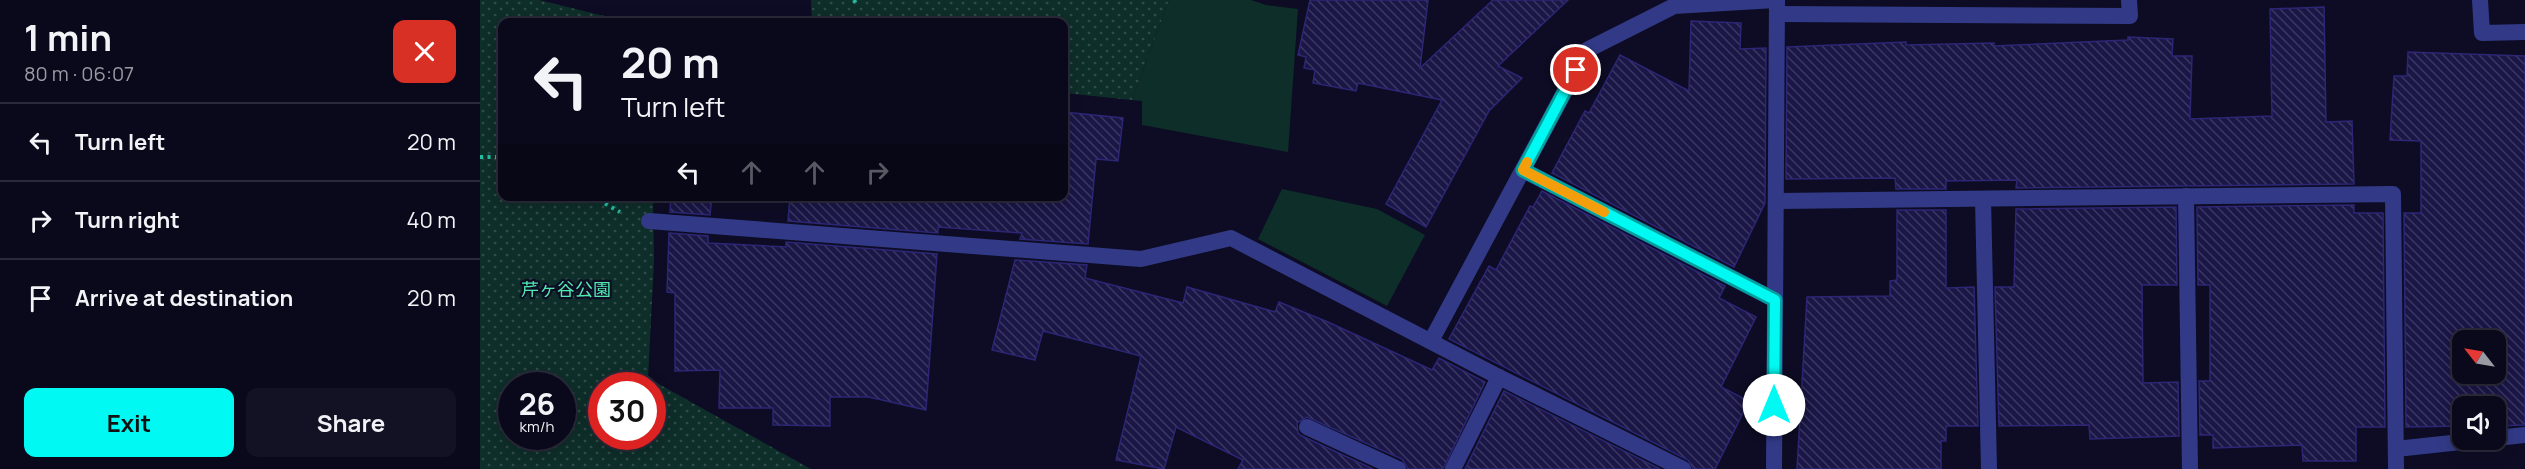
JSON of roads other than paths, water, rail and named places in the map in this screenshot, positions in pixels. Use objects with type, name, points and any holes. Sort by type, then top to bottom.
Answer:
[{"type":"street","points":[[1431,341],[1587,50],[1674,6],[1962,7],[2130,16],[2129,0]]},
{"type":"street","points":[[2480,0],[2482,33],[2525,32]]},
{"type":"street","points":[[1774,469],[1776,5]]},
{"type":"street","points":[[1523,170],[1775,300]]},
{"type":"street","points":[[1776,201],[2392,194],[2396,469]]},
{"type":"street","points":[[2186,196],[2190,469]]},
{"type":"street","points":[[1983,199],[1989,469]]},
{"type":"street","points":[[649,221],[1141,259],[1231,238],[1499,377],[1683,469]]},
{"type":"street","points":[[1453,469],[1499,377]]},
{"type":"street","points":[[1307,427],[1398,469]]},
{"type":"street","points":[[2506,437],[2525,435]]},
{"type":"street","points":[[2396,448],[2452,443]]},
{"type":"park label","name":"芹ヶ谷公園","points":[[566,289]]}]
